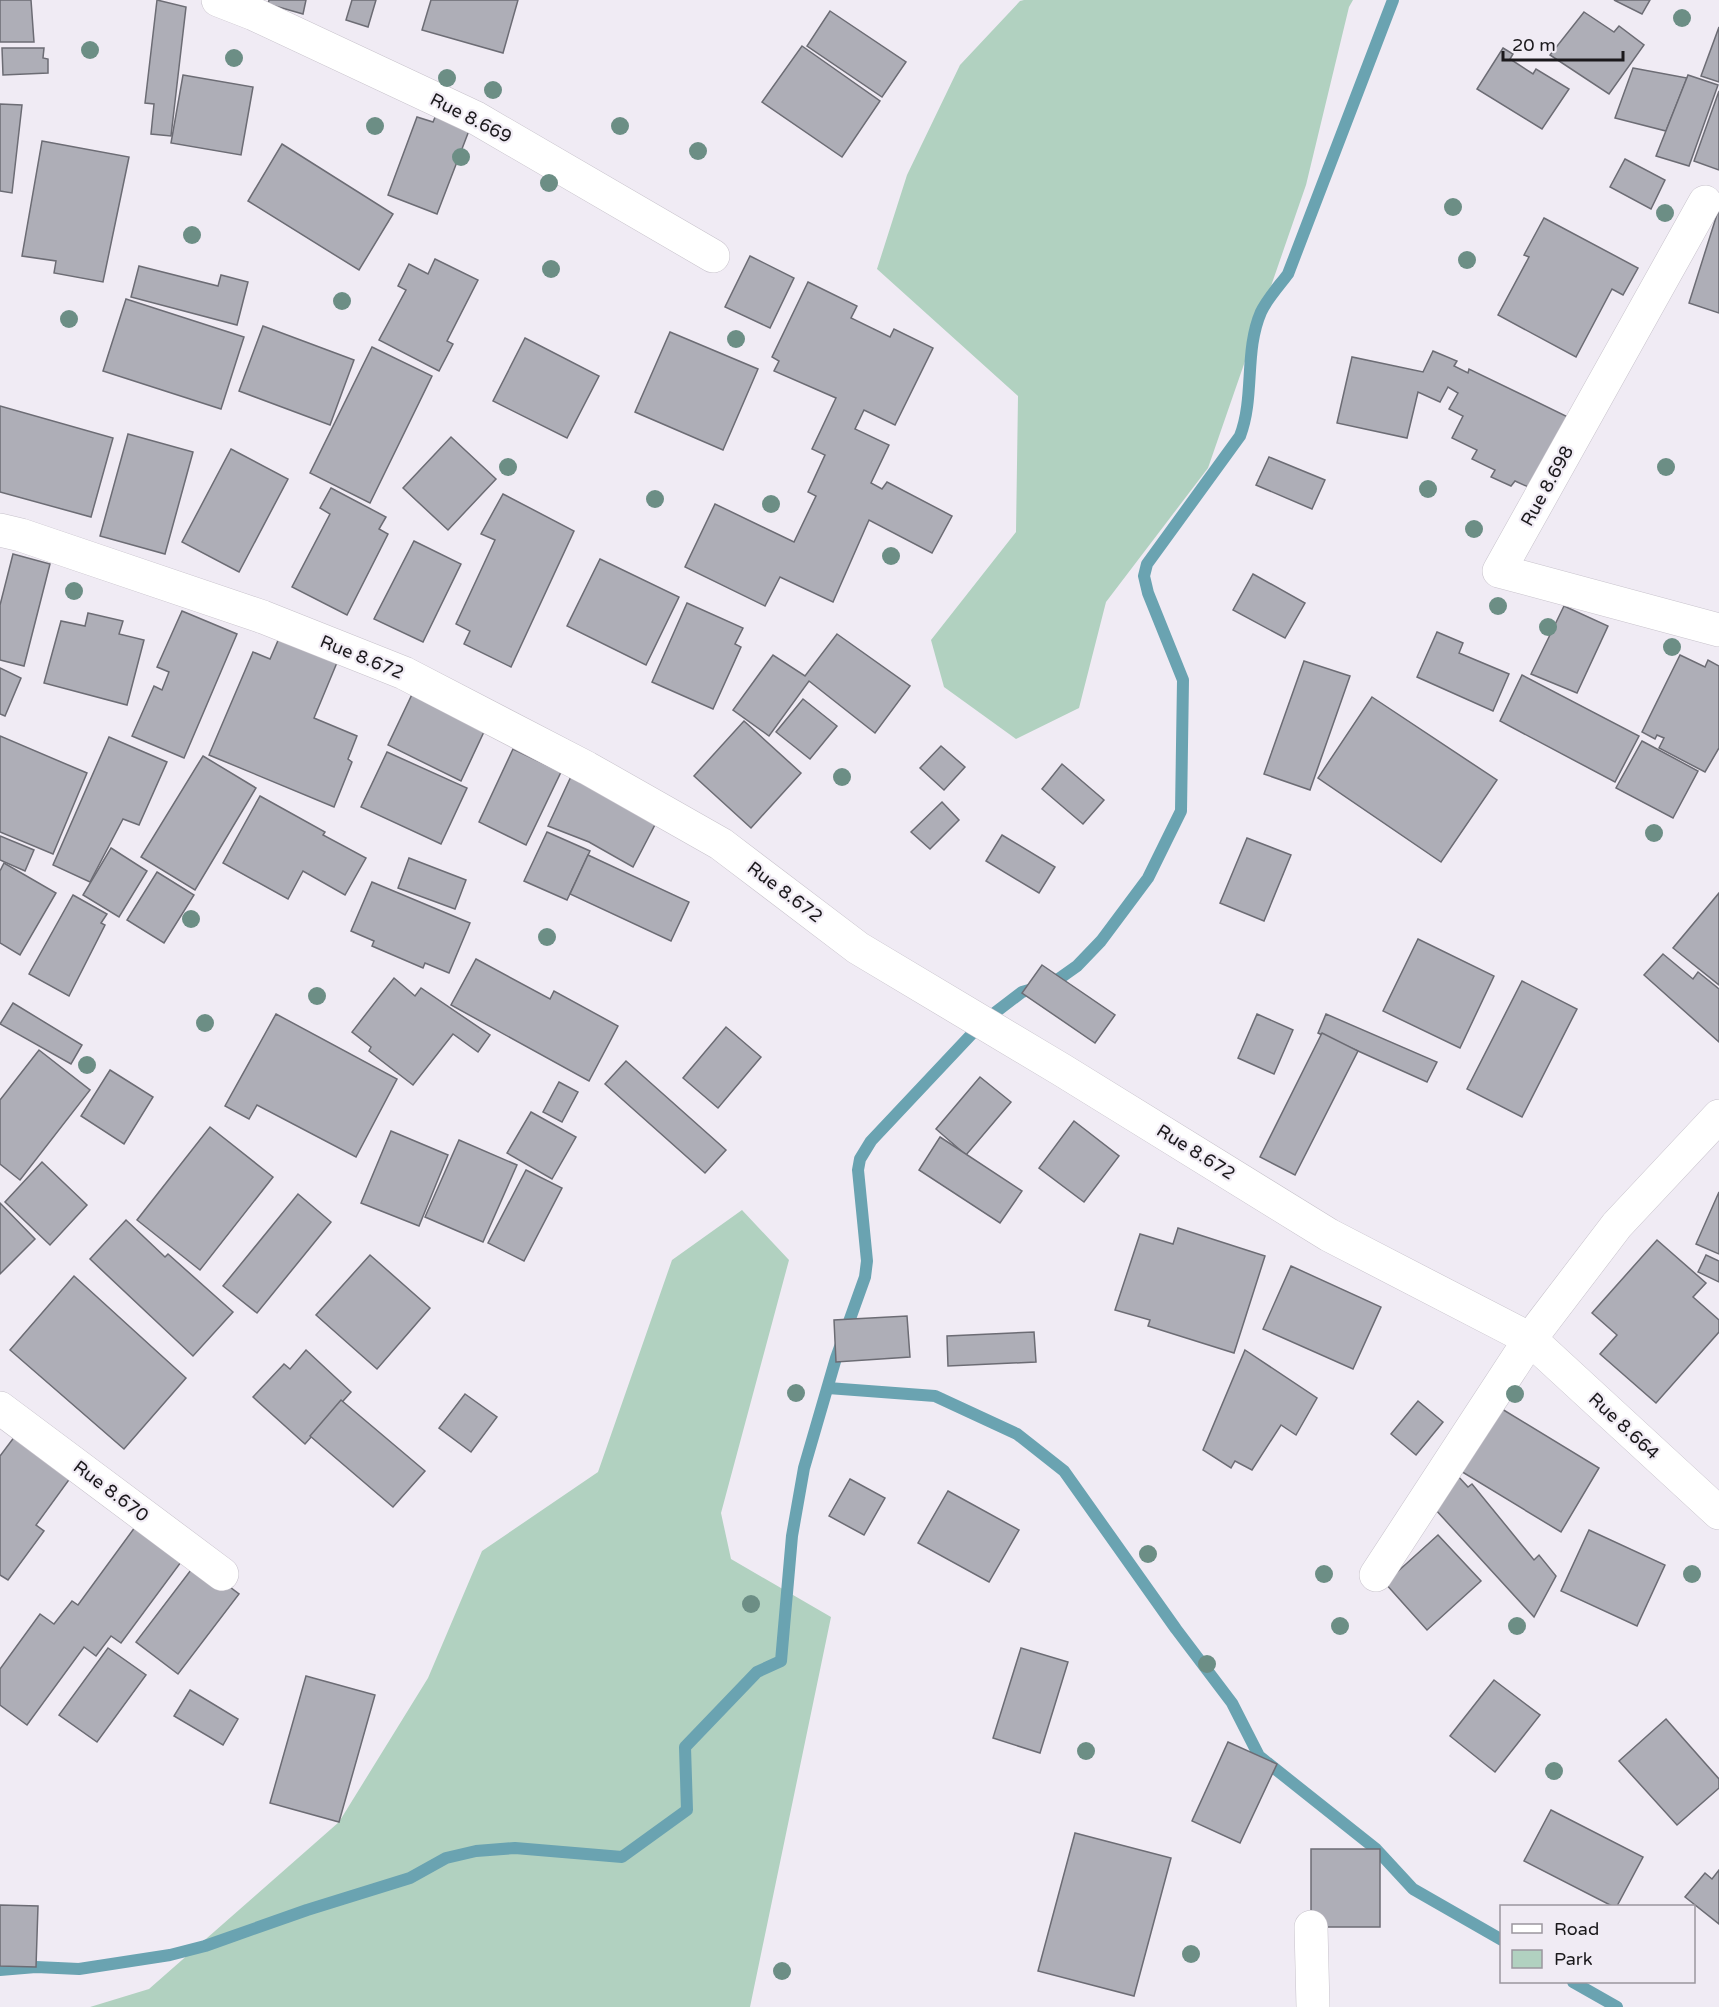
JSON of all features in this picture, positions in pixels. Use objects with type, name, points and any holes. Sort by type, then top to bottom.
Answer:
[{"type":"street","name":"Rue 8.669","points":[[218,0],[254,14],[476,118],[713,256]]},
{"type":"street","name":"Rue 8.698","points":[[1705,202],[1499,572],[1719,630]]},
{"type":"street","name":"Rue 8.672","points":[[0,530],[21,535],[263,617],[404,673],[587,768],[722,844],[858,948],[1062,1070],[1329,1235],[1530,1339]]},
{"type":"street","points":[[1376,1575],[1530,1339],[1617,1225],[1719,1116]]},
{"type":"street","name":"Rue 8.664","points":[[1530,1339],[1719,1513]]},
{"type":"street","name":"Rue 8.670","points":[[0,1408],[222,1574]]},
{"type":"street","points":[[1311,1927],[1313,2007]]},
{"type":"green space","points":[[1353,0],[1349,7],[1306,185],[1208,468],[1106,602],[1079,708],[1016,739],[944,687],[931,640],[1016,532],[1018,396],[877,269],[907,175],[960,65],[1020,1]]},
{"type":"green space","points":[[742,1210],[789,1260],[721,1513],[731,1559],[831,1617],[750,2007],[90,2007],[149,1989],[339,1822],[428,1678],[482,1551],[598,1472],[672,1260]]},
{"type":"building","points":[[0,0],[31,0],[34,42],[0,42]]},
{"type":"building","points":[[157,0],[186,7],[171,136],[151,134],[154,104],[145,103]]},
{"type":"building","points":[[269,0],[306,0],[303,14],[268,4]]},
{"type":"building","points":[[352,0],[376,0],[368,27],[346,20]]},
{"type":"building","points":[[431,0],[518,0],[503,53],[422,30]]},
{"type":"building","points":[[1614,0],[1650,0],[1642,14]]},
{"type":"building","points":[[830,11],[906,62],[882,97],[807,46]]},
{"type":"building","points":[[1584,12],[1614,32],[1619,26],[1644,45],[1609,94],[1550,55]]},
{"type":"building","points":[[1719,27],[1719,82],[1701,76]]},
{"type":"building","points":[[802,46],[880,101],[842,157],[762,102]]},
{"type":"building","points":[[2,48],[44,48],[43,58],[48,59],[48,73],[3,75]]},
{"type":"building","points":[[1503,48],[1513,54],[1510,59],[1533,74],[1536,69],[1569,89],[1542,129],[1477,89]]},
{"type":"building","points":[[1633,68],[1687,78],[1666,131],[1615,118]]},
{"type":"building","points":[[183,75],[253,87],[241,155],[171,143]]},
{"type":"building","points":[[1688,75],[1718,85],[1689,166],[1656,156]]},
{"type":"building","points":[[1719,91],[1719,170],[1694,161]]},
{"type":"building","points":[[0,104],[22,105],[12,193],[0,191]]},
{"type":"building","points":[[436,115],[470,128],[437,214],[388,195],[417,117],[433,122]]},
{"type":"building","points":[[42,141],[129,157],[103,282],[54,273],[56,261],[22,256]]},
{"type":"building","points":[[282,144],[393,214],[359,270],[248,201]]},
{"type":"building","points":[[1625,159],[1665,180],[1651,209],[1610,187]]},
{"type":"building","points":[[1719,208],[1719,313],[1689,303]]},
{"type":"building","points":[[1544,218],[1638,268],[1623,295],[1612,289],[1576,357],[1498,315],[1529,257],[1524,255]]},
{"type":"building","points":[[750,256],[794,278],[770,328],[725,307]]},
{"type":"building","points":[[435,259],[478,280],[447,341],[453,344],[439,371],[379,340],[406,290],[398,286],[409,264],[428,274]]},
{"type":"building","points":[[139,266],[218,286],[221,275],[248,282],[237,325],[131,297]]},
{"type":"building","points":[[808,282],[857,306],[851,318],[890,337],[894,329],[933,348],[895,425],[864,410],[855,429],[889,445],[871,483],[882,489],[887,482],[952,516],[932,553],[869,520],[833,602],[780,577],[765,606],[685,567],[715,504],[794,542],[816,496],[808,492],[825,455],[812,449],[836,398],[774,371],[779,361],[772,357]]},
{"type":"building","points":[[126,299],[244,337],[221,409],[103,371]]},
{"type":"building","points":[[263,326],[354,360],[330,425],[239,391]]},
{"type":"building","points":[[670,332],[758,369],[723,450],[635,412]]},
{"type":"building","points":[[525,338],[599,376],[567,438],[493,401]]},
{"type":"building","points":[[372,347],[432,376],[370,503],[310,473]]},
{"type":"building","points":[[1433,351],[1457,361],[1454,366],[1468,373],[1469,369],[1572,419],[1535,490],[1515,481],[1511,486],[1491,477],[1495,470],[1472,459],[1477,450],[1452,438],[1463,416],[1449,409],[1458,393],[1448,387],[1440,402],[1418,392],[1407,438],[1337,423],[1352,357],[1423,372]]},
{"type":"building","points":[[0,406],[113,438],[91,517],[0,492]]},
{"type":"building","points":[[128,434],[193,452],[165,554],[100,536]]},
{"type":"building","points":[[451,437],[496,479],[448,530],[403,488]]},
{"type":"building","points":[[231,449],[288,479],[239,572],[182,542]]},
{"type":"building","points":[[1269,457],[1325,480],[1312,509],[1256,485]]},
{"type":"building","points":[[331,488],[386,517],[379,529],[388,534],[347,615],[292,587],[330,514],[320,508]]},
{"type":"building","points":[[503,494],[574,531],[511,667],[464,644],[470,631],[456,624],[495,540],[481,534]]},
{"type":"building","points":[[414,541],[461,564],[423,642],[374,619]]},
{"type":"building","points":[[13,554],[50,564],[24,666],[0,660],[0,605]]},
{"type":"building","points":[[600,559],[679,597],[646,665],[567,626]]},
{"type":"building","points":[[1253,574],[1305,603],[1285,638],[1233,610]]},
{"type":"building","points":[[687,603],[743,628],[735,644],[741,647],[713,709],[652,682]]},
{"type":"building","points":[[1564,606],[1608,626],[1577,693],[1531,674]]},
{"type":"building","points":[[182,611],[237,634],[184,758],[132,736],[154,686],[162,690],[169,672],[157,667]]},
{"type":"building","points":[[88,613],[123,621],[119,634],[144,640],[127,705],[44,683],[61,621],[85,626]]},
{"type":"building","points":[[283,629],[341,653],[314,718],[357,736],[348,759],[352,762],[334,807],[209,755],[253,652],[270,659]]},
{"type":"building","points":[[1437,632],[1463,643],[1459,653],[1509,674],[1493,711],[1417,677]]},
{"type":"building","points":[[837,634],[910,686],[875,733],[809,681],[769,736],[733,710],[773,655],[805,676]]},
{"type":"building","points":[[1680,655],[1705,667],[1708,660],[1719,666],[1719,748],[1705,772],[1659,748],[1664,738],[1657,735],[1655,739],[1642,732]]},
{"type":"building","points":[[1304,661],[1350,676],[1310,790],[1264,774]]},
{"type":"building","points":[[0,668],[21,678],[5,716],[0,714]]},
{"type":"building","points":[[1522,675],[1639,736],[1615,782],[1500,721]]},
{"type":"building","points":[[416,686],[489,721],[461,781],[388,745]]},
{"type":"building","points":[[1372,697],[1497,780],[1441,862],[1318,778]]},
{"type":"building","points":[[803,699],[837,726],[810,759],[776,732]]},
{"type":"building","points":[[744,721],[801,773],[751,828],[694,776]]},
{"type":"building","points":[[0,736],[87,773],[53,854],[0,832]]},
{"type":"building","points":[[109,737],[167,762],[139,825],[123,819],[90,882],[53,865]]},
{"type":"building","points":[[1642,741],[1698,771],[1673,818],[1616,788]]},
{"type":"building","points":[[941,746],[965,767],[944,790],[920,768]]},
{"type":"building","points":[[513,749],[561,772],[526,845],[479,822]]},
{"type":"building","points":[[387,752],[467,788],[441,844],[361,807]]},
{"type":"building","points":[[203,756],[256,788],[195,890],[141,857]]},
{"type":"building","points":[[1062,764],[1104,800],[1083,824],[1042,789]]},
{"type":"building","points":[[574,770],[660,815],[633,867],[589,842],[548,826]]},
{"type":"building","points":[[260,796],[325,832],[323,835],[366,858],[345,895],[303,871],[288,899],[223,863]]},
{"type":"building","points":[[942,802],[959,820],[930,849],[911,832]]},
{"type":"building","points":[[547,832],[590,851],[567,900],[524,881]]},
{"type":"building","points":[[1002,835],[1055,867],[1039,893],[986,861]]},
{"type":"building","points":[[0,836],[34,850],[25,871],[0,860]]},
{"type":"building","points":[[1247,838],[1291,855],[1264,921],[1220,903]]},
{"type":"building","points":[[111,848],[147,871],[119,917],[83,895]]},
{"type":"building","points":[[588,855],[689,902],[671,941],[570,894]]},
{"type":"building","points":[[409,858],[466,880],[455,909],[398,888]]},
{"type":"building","points":[[4,863],[56,893],[20,955],[0,943],[0,871]]},
{"type":"building","points":[[157,872],[194,895],[164,943],[127,920]]},
{"type":"building","points":[[372,882],[470,923],[449,973],[425,963],[423,968],[372,946],[374,941],[351,931]]},
{"type":"building","points":[[1719,893],[1719,985],[1673,948]]},
{"type":"building","points":[[73,895],[107,914],[101,923],[105,925],[69,996],[29,974]]},
{"type":"building","points":[[1418,939],[1494,976],[1460,1048],[1383,1011]]},
{"type":"building","points":[[1663,954],[1693,979],[1698,972],[1719,989],[1719,1042],[1644,975]]},
{"type":"building","points":[[476,959],[550,999],[554,991],[618,1026],[589,1081],[451,1005]]},
{"type":"building","points":[[1042,965],[1115,1015],[1095,1043],[1022,993]]},
{"type":"building","points":[[394,978],[415,996],[421,988],[490,1035],[478,1052],[453,1034],[413,1085],[369,1051],[371,1047],[352,1032]]},
{"type":"building","points":[[1522,981],[1577,1009],[1522,1117],[1467,1089]]},
{"type":"building","points":[[13,1003],[82,1045],[71,1064],[0,1024]]},
{"type":"building","points":[[276,1014],[397,1079],[356,1157],[257,1105],[249,1119],[225,1106]]},
{"type":"building","points":[[1257,1014],[1293,1030],[1274,1074],[1238,1058]]},
{"type":"building","points":[[1326,1014],[1437,1062],[1427,1082],[1318,1033]]},
{"type":"building","points":[[726,1027],[761,1057],[718,1108],[683,1078]]},
{"type":"building","points":[[1322,1033],[1358,1051],[1295,1175],[1260,1157]]},
{"type":"building","points":[[39,1050],[90,1090],[20,1180],[0,1164],[0,1100]]},
{"type":"building","points":[[626,1061],[726,1150],[705,1173],[605,1084]]},
{"type":"building","points":[[110,1070],[153,1097],[124,1144],[81,1116]]},
{"type":"building","points":[[980,1077],[1011,1102],[966,1155],[936,1129]]},
{"type":"building","points":[[559,1082],[578,1092],[562,1122],[543,1112]]},
{"type":"building","points":[[531,1112],[576,1137],[552,1179],[507,1153]]},
{"type":"building","points":[[1074,1121],[1119,1156],[1084,1202],[1039,1168]]},
{"type":"building","points":[[210,1127],[273,1177],[200,1270],[137,1220]]},
{"type":"building","points":[[391,1131],[448,1155],[419,1226],[361,1203]]},
{"type":"building","points":[[940,1137],[1022,1191],[1000,1223],[919,1170]]},
{"type":"building","points":[[459,1140],[517,1165],[483,1242],[425,1217]]},
{"type":"building","points":[[42,1162],[87,1205],[50,1245],[5,1202]]},
{"type":"building","points":[[526,1170],[562,1188],[524,1261],[488,1243]]},
{"type":"building","points":[[1719,1192],[1719,1254],[1696,1244]]},
{"type":"building","points":[[298,1194],[331,1222],[257,1313],[223,1286]]},
{"type":"building","points":[[0,1203],[35,1239],[0,1274]]},
{"type":"building","points":[[126,1220],[165,1257],[168,1254],[233,1312],[193,1356],[90,1259]]},
{"type":"building","points":[[1178,1228],[1265,1256],[1234,1353],[1148,1326],[1150,1320],[1115,1310],[1140,1234],[1173,1244]]},
{"type":"building","points":[[1657,1240],[1706,1283],[1693,1297],[1719,1320],[1719,1332],[1656,1403],[1600,1354],[1617,1335],[1592,1313]]},
{"type":"building","points":[[370,1255],[430,1308],[377,1369],[316,1315]]},
{"type":"building","points":[[1706,1255],[1719,1261],[1719,1282],[1698,1272]]},
{"type":"building","points":[[1291,1266],[1381,1307],[1353,1369],[1263,1329]]},
{"type":"building","points":[[74,1276],[186,1378],[124,1449],[10,1350]]},
{"type":"building","points":[[907,1316],[910,1357],[836,1362],[834,1320]]},
{"type":"building","points":[[1034,1332],[1036,1362],[948,1366],[947,1336]]},
{"type":"building","points":[[306,1350],[351,1392],[305,1444],[253,1397],[284,1364],[290,1369]]},
{"type":"building","points":[[1245,1350],[1317,1398],[1296,1435],[1281,1425],[1252,1470],[1235,1461],[1231,1468],[1203,1450]]},
{"type":"building","points":[[465,1394],[497,1417],[471,1452],[439,1428]]},
{"type":"building","points":[[341,1400],[425,1471],[393,1507],[310,1436]]},
{"type":"building","points":[[1418,1401],[1443,1422],[1416,1455],[1391,1434]]},
{"type":"building","points":[[1497,1406],[1599,1468],[1561,1532],[1459,1470]]},
{"type":"building","points":[[15,1436],[71,1477],[36,1525],[44,1531],[8,1580],[0,1575],[0,1456]]},
{"type":"building","points":[[1455,1473],[1468,1487],[1472,1484],[1534,1560],[1539,1555],[1556,1576],[1534,1617],[1434,1508]]},
{"type":"building","points":[[850,1479],[885,1498],[864,1535],[829,1516]]},
{"type":"building","points":[[948,1491],[1019,1530],[989,1582],[918,1543]]},
{"type":"building","points":[[138,1523],[184,1558],[121,1643],[111,1636],[96,1656],[84,1647],[27,1725],[0,1705],[0,1669],[40,1614],[54,1624],[72,1601],[78,1605]]},
{"type":"building","points":[[1589,1530],[1665,1565],[1637,1626],[1561,1591]]},
{"type":"building","points":[[1438,1535],[1481,1581],[1427,1630],[1385,1583]]},
{"type":"building","points":[[197,1562],[239,1594],[178,1674],[136,1642]]},
{"type":"building","points":[[108,1648],[146,1675],[97,1742],[59,1715]]},
{"type":"building","points":[[1021,1648],[1068,1662],[1040,1753],[993,1738]]},
{"type":"building","points":[[306,1676],[375,1695],[339,1822],[270,1803]]},
{"type":"building","points":[[1494,1680],[1540,1715],[1495,1772],[1450,1736]]},
{"type":"building","points":[[190,1690],[238,1719],[223,1745],[174,1716]]},
{"type":"building","points":[[1666,1719],[1719,1779],[1719,1788],[1677,1825],[1619,1761]]},
{"type":"building","points":[[1228,1742],[1277,1764],[1240,1843],[1192,1821]]},
{"type":"building","points":[[1551,1810],[1643,1857],[1618,1905],[1610,1905],[1524,1861]]},
{"type":"building","points":[[1075,1833],[1171,1858],[1134,1996],[1038,1971]]},
{"type":"building","points":[[1311,1849],[1380,1849],[1380,1927],[1311,1927]]},
{"type":"building","points":[[1719,1870],[1719,1924],[1685,1897],[1705,1873],[1712,1879]]},
{"type":"building","points":[[0,1905],[38,1906],[36,1967],[0,1966]]},
{"type":"waterway","points":[[0,1970],[36,1967],[79,1969],[170,1955],[205,1946],[307,1910],[410,1878],[446,1858],[476,1851],[515,1848],[622,1857],[687,1810],[685,1747],[757,1672],[781,1661],[792,1536],[804,1468],[836,1358],[865,1277],[867,1261],[858,1170],[860,1159],[871,1141],[984,1021],[1022,992],[1053,983],[1077,966],[1101,941],[1148,878],[1181,811],[1183,680],[1148,593],[1144,576],[1147,564],[1240,436],[1245,421],[1253,342],[1261,312],[1288,274],[1393,0]]},
{"type":"waterway","points":[[828,1388],[935,1396],[1017,1434],[1064,1471],[1176,1629],[1232,1703],[1259,1756],[1376,1849],[1413,1889],[1500,1939]]},
{"type":"waterway","points":[[1575,1983],[1617,2007]]}]
